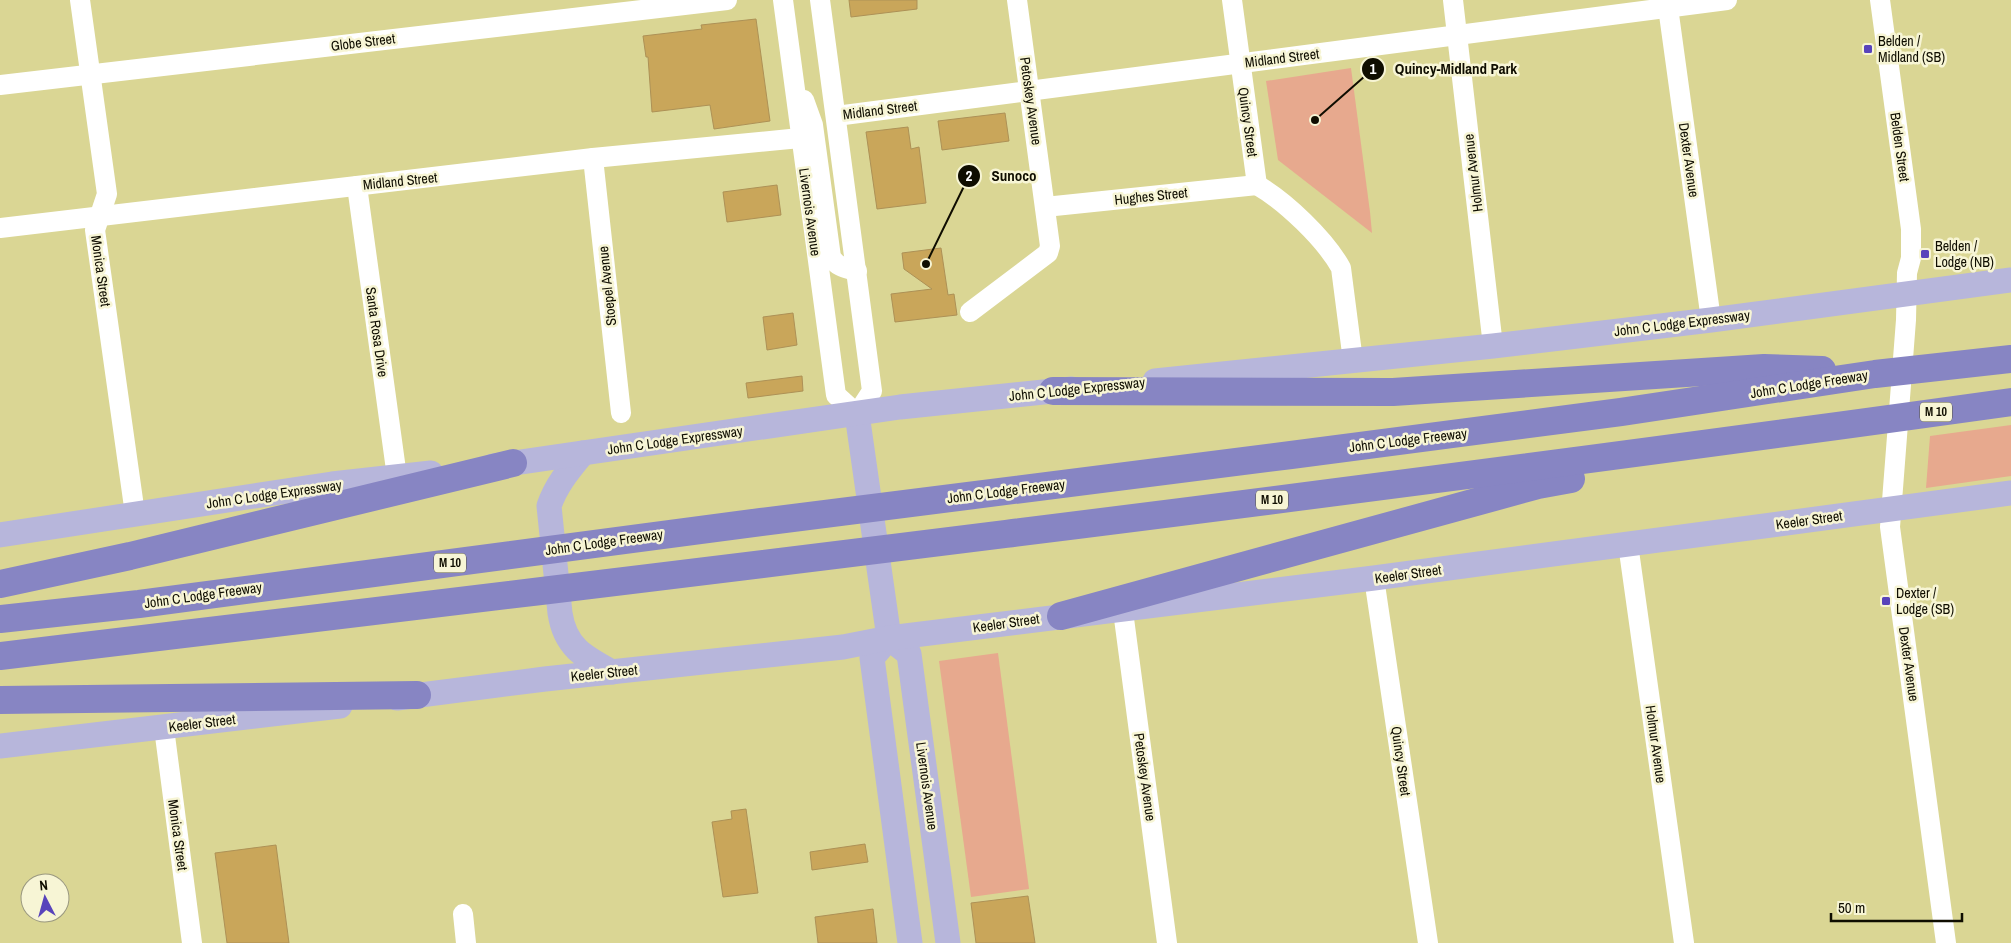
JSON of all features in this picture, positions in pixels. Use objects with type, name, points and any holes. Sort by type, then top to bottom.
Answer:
[{"type":"highway","name":"John C Lodge Freeway","points":[[0,619],[139,604],[751,523],[1320,452],[1621,412],[1876,374],[2011,358]]},
{"type":"highway","points":[[1054,391],[1393,392],[1764,368],[1876,374]]},
{"type":"highway","name":"M 10","points":[[0,656],[810,559],[1723,442],[2011,402]]},
{"type":"highway","points":[[1061,616],[1538,485],[1637,466],[1723,442]]},
{"type":"highway","points":[[0,584],[140,554],[513,464]]},
{"type":"highway","points":[[0,700],[417,695]]},
{"type":"main road","name":"John C Lodge Expressway","points":[[0,535],[332,484],[513,464],[915,405],[1493,346],[1711,320],[2011,280]]},
{"type":"main road","points":[[857,414],[889,638],[872,658],[910,943]]},
{"type":"main road","points":[[583,453],[553,493],[549,506],[549,521],[562,630],[568,640],[593,662],[612,672]]},
{"type":"main road","name":"Keeler Street","points":[[0,746],[164,728],[612,672],[718,662],[1061,616],[1123,611],[2011,493]]},
{"type":"main road","name":"Livernois Avenue","points":[[889,638],[909,654],[948,943]]},
{"type":"main road","points":[[895,829],[914,828],[920,838],[935,943]]},
{"type":"street","name":"Monica Street","points":[[80,0],[107,194],[98,217],[96,230],[135,514]]},
{"type":"street","name":"Globe Street","points":[[0,85],[727,0]]},
{"type":"street","name":"Livernois Avenue","points":[[783,0],[800,138],[836,395],[857,414]]},
{"type":"street","points":[[820,0],[872,391],[857,414]]},
{"type":"street","name":"Petoskey Avenue","points":[[970,312],[1048,253],[1050,246],[1017,0]]},
{"type":"street","name":"Quincy Street","points":[[1232,0],[1257,185]]},
{"type":"street","name":"Holmur Avenue","points":[[1454,0],[1493,346]]},
{"type":"street","name":"Midland Street","points":[[836,116],[1457,36],[1668,4],[1727,0]]},
{"type":"street","name":"Belden Street","points":[[1880,0],[1911,229],[1911,258],[1907,272],[1906,294]]},
{"type":"street","name":"Dexter Avenue","points":[[1668,4],[1711,320]]},
{"type":"street","points":[[791,60],[813,125],[831,257],[835,263],[843,268],[857,271]]},
{"type":"street","name":"Midland Street","points":[[0,228],[593,158],[800,138]]},
{"type":"street","name":"Stoepel Avenue","points":[[593,158],[621,413]]},
{"type":"street","points":[[1257,185],[1295,215],[1334,256],[1341,268],[1352,361]]},
{"type":"street","name":"Hughes Street","points":[[1045,207],[1257,185]]},
{"type":"street","name":"Santa Rosa Drive","points":[[357,186],[397,477]]},
{"type":"street","name":"Dexter Avenue","points":[[1906,294],[1906,320],[1890,527],[1946,943]]},
{"type":"street","name":"Holmur Avenue","points":[[1628,544],[1684,943]]},
{"type":"street","name":"Quincy Street","points":[[1374,578],[1428,943]]},
{"type":"street","name":"Petoskey Avenue","points":[[1123,611],[1168,943]]},
{"type":"street","name":"Monica Street","points":[[164,728],[192,943]]},
{"type":"street","points":[[463,914],[466,943]]},
{"type":"shaded area","points":[[1351,68],[1372,233],[1278,160],[1266,81]]},
{"type":"shaded area","points":[[2011,425],[2011,476],[1926,488],[1930,436]]},
{"type":"shaded area","points":[[998,653],[1029,889],[971,897],[939,661]]},
{"type":"building","points":[[849,0],[917,0],[917,9],[851,17]]},
{"type":"building","points":[[756,19],[770,121],[714,129],[710,105],[652,112],[648,57],[646,57],[643,36],[702,29],[701,25]]},
{"type":"building","points":[[1005,113],[1009,141],[942,150],[938,121]]},
{"type":"building","points":[[908,127],[911,149],[919,147],[926,203],[877,209],[866,132]]},
{"type":"building","points":[[777,185],[781,215],[727,222],[723,192]]},
{"type":"building","points":[[941,248],[948,295],[954,294],[957,315],[895,322],[891,294],[932,289],[904,269],[902,253]]},
{"type":"building","points":[[793,313],[797,345],[767,350],[763,317]]},
{"type":"building","points":[[802,376],[803,391],[748,398],[746,383]]},
{"type":"building","points":[[746,809],[758,893],[723,897],[712,822],[732,819],[731,811]]},
{"type":"building","points":[[865,844],[868,862],[812,870],[810,852]]},
{"type":"building","points":[[276,845],[289,943],[227,943],[215,853]]},
{"type":"building","points":[[1028,896],[1035,943],[976,943],[971,903]]},
{"type":"building","points":[[873,909],[877,943],[818,943],[815,917]]},
{"type":"place","name":"Belden / Midland (SB)","points":[[1868,49]]},
{"type":"place","name":"Quincy-Midland Park","points":[[1315,120]]},
{"type":"place","name":"Belden / Lodge (NB)","points":[[1925,254]]},
{"type":"place","name":"Sunoco","points":[[926,264]]},
{"type":"place","name":"Dexter / Lodge (SB)","points":[[1886,601]]}]
